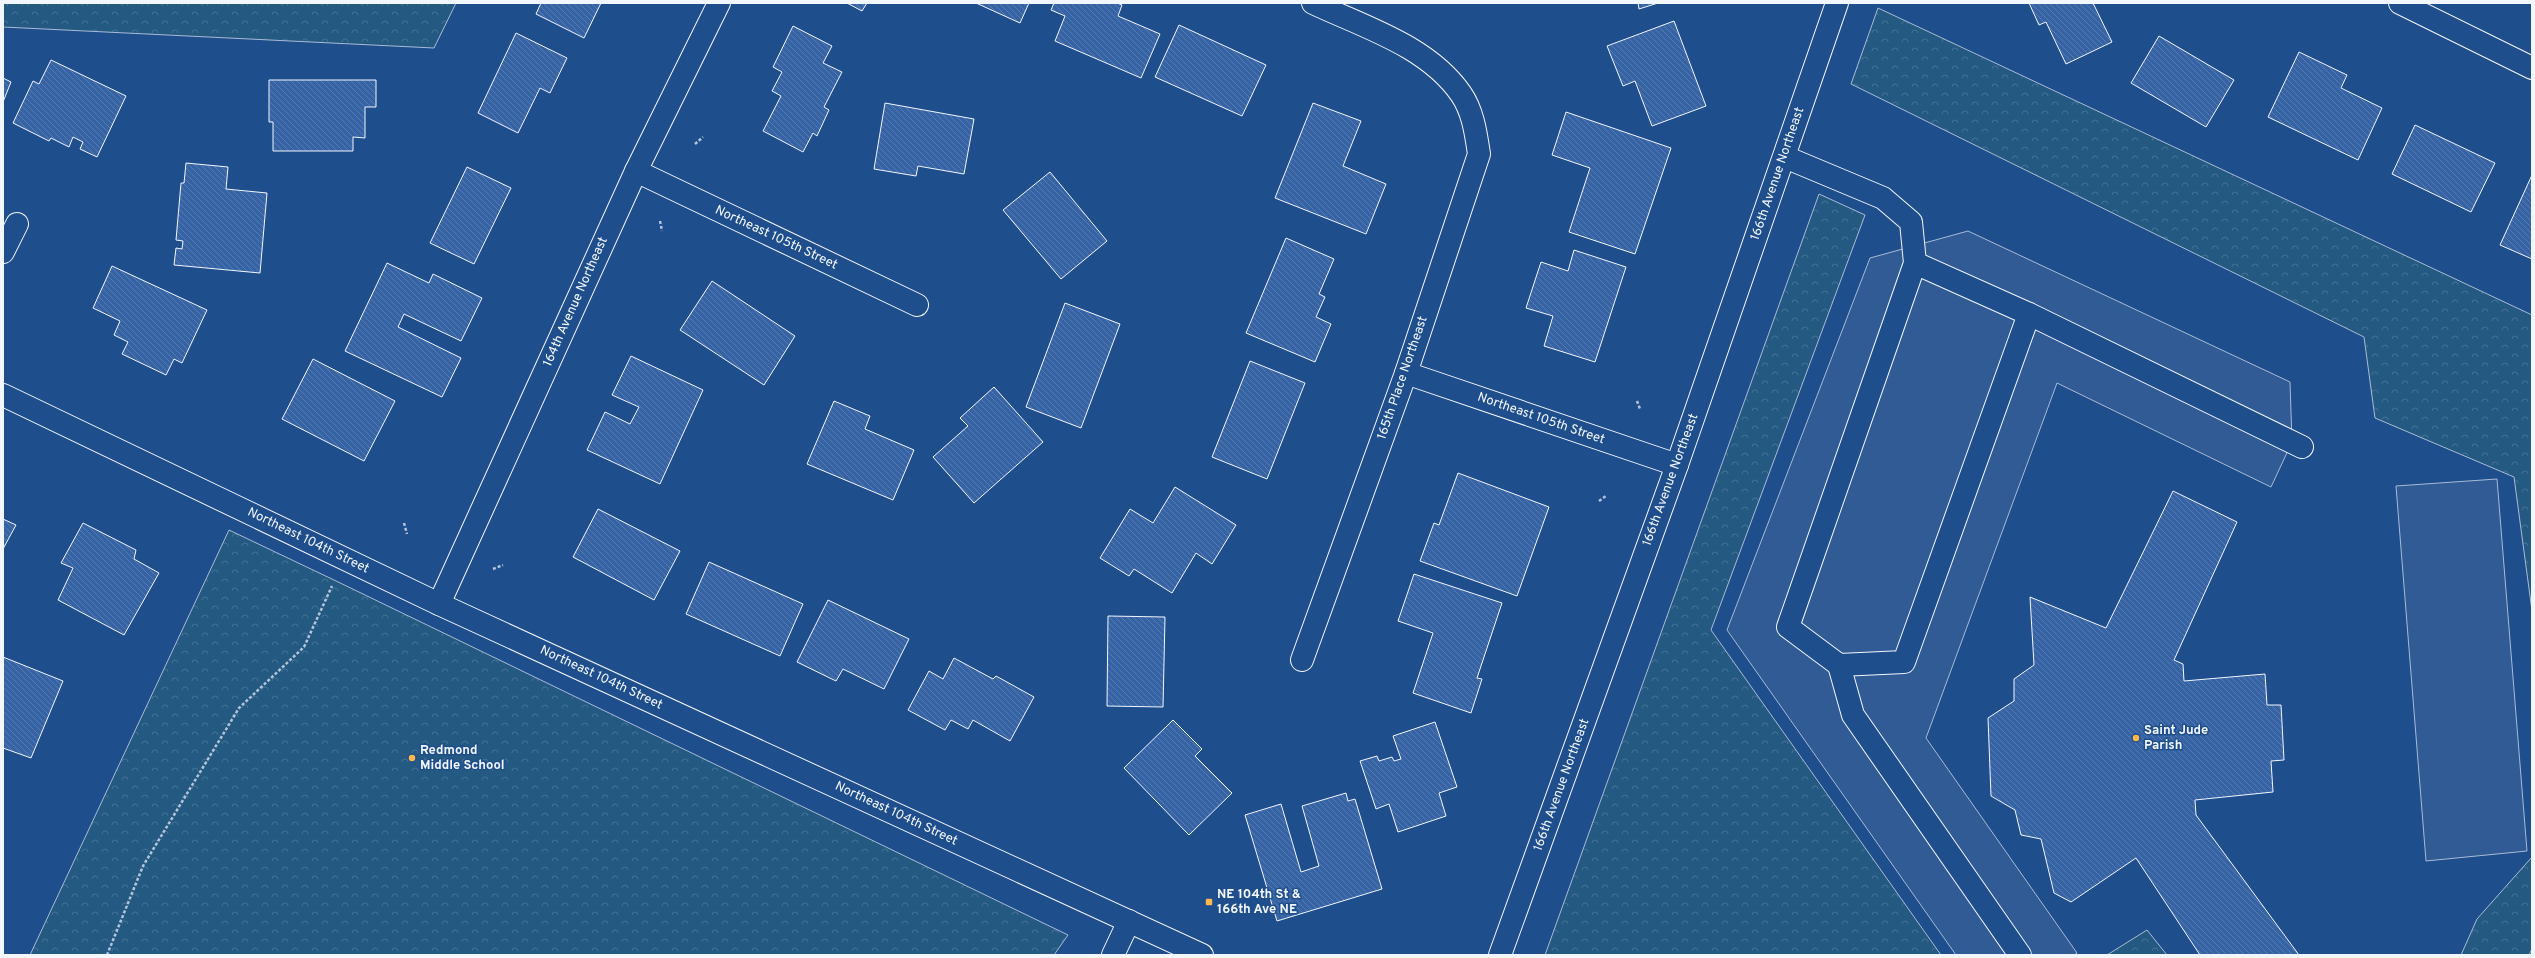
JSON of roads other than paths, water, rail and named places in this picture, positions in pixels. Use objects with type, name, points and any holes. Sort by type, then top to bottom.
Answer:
[{"type":"street","name":"164th Avenue Northeast","points":[[439,604],[636,171],[719,3]]},
{"type":"street","name":"165th Place Northeast","points":[[1302,660],[1406,373],[1479,154],[1473,121],[1462,94],[1441,70],[1415,51],[1313,3]]},
{"type":"street","name":"166th Avenue Northeast","points":[[1500,955],[1677,465],[1785,157],[1837,3]]},
{"type":"street","points":[[2400,3],[2532,68]]},
{"type":"street","points":[[1785,157],[1883,198],[1911,222],[1915,263],[1788,627],[1839,665],[1853,715],[2020,955]]},
{"type":"street","name":"Northeast 105th Street","points":[[636,171],[917,304]]},
{"type":"street","points":[[3,252],[17,224]]},
{"type":"street","points":[[1915,263],[2029,314],[2302,447]]},
{"type":"street","points":[[1839,665],[1904,662],[2029,314]]},
{"type":"street","name":"Northeast 105th Street","points":[[1406,373],[1677,465]]},
{"type":"street","name":"Northeast 104th Street","points":[[3,395],[439,604],[1202,955]]},
{"type":"street","points":[[1113,955],[1129,921]]},
{"type":"place","name":"Saint Jude Parish","points":[[2136,738]]},
{"type":"place","name":"Redmond Middle School","points":[[412,758]]},
{"type":"place","name":"NE 104th St & 166th Ave NE","points":[[1209,902]]}]
